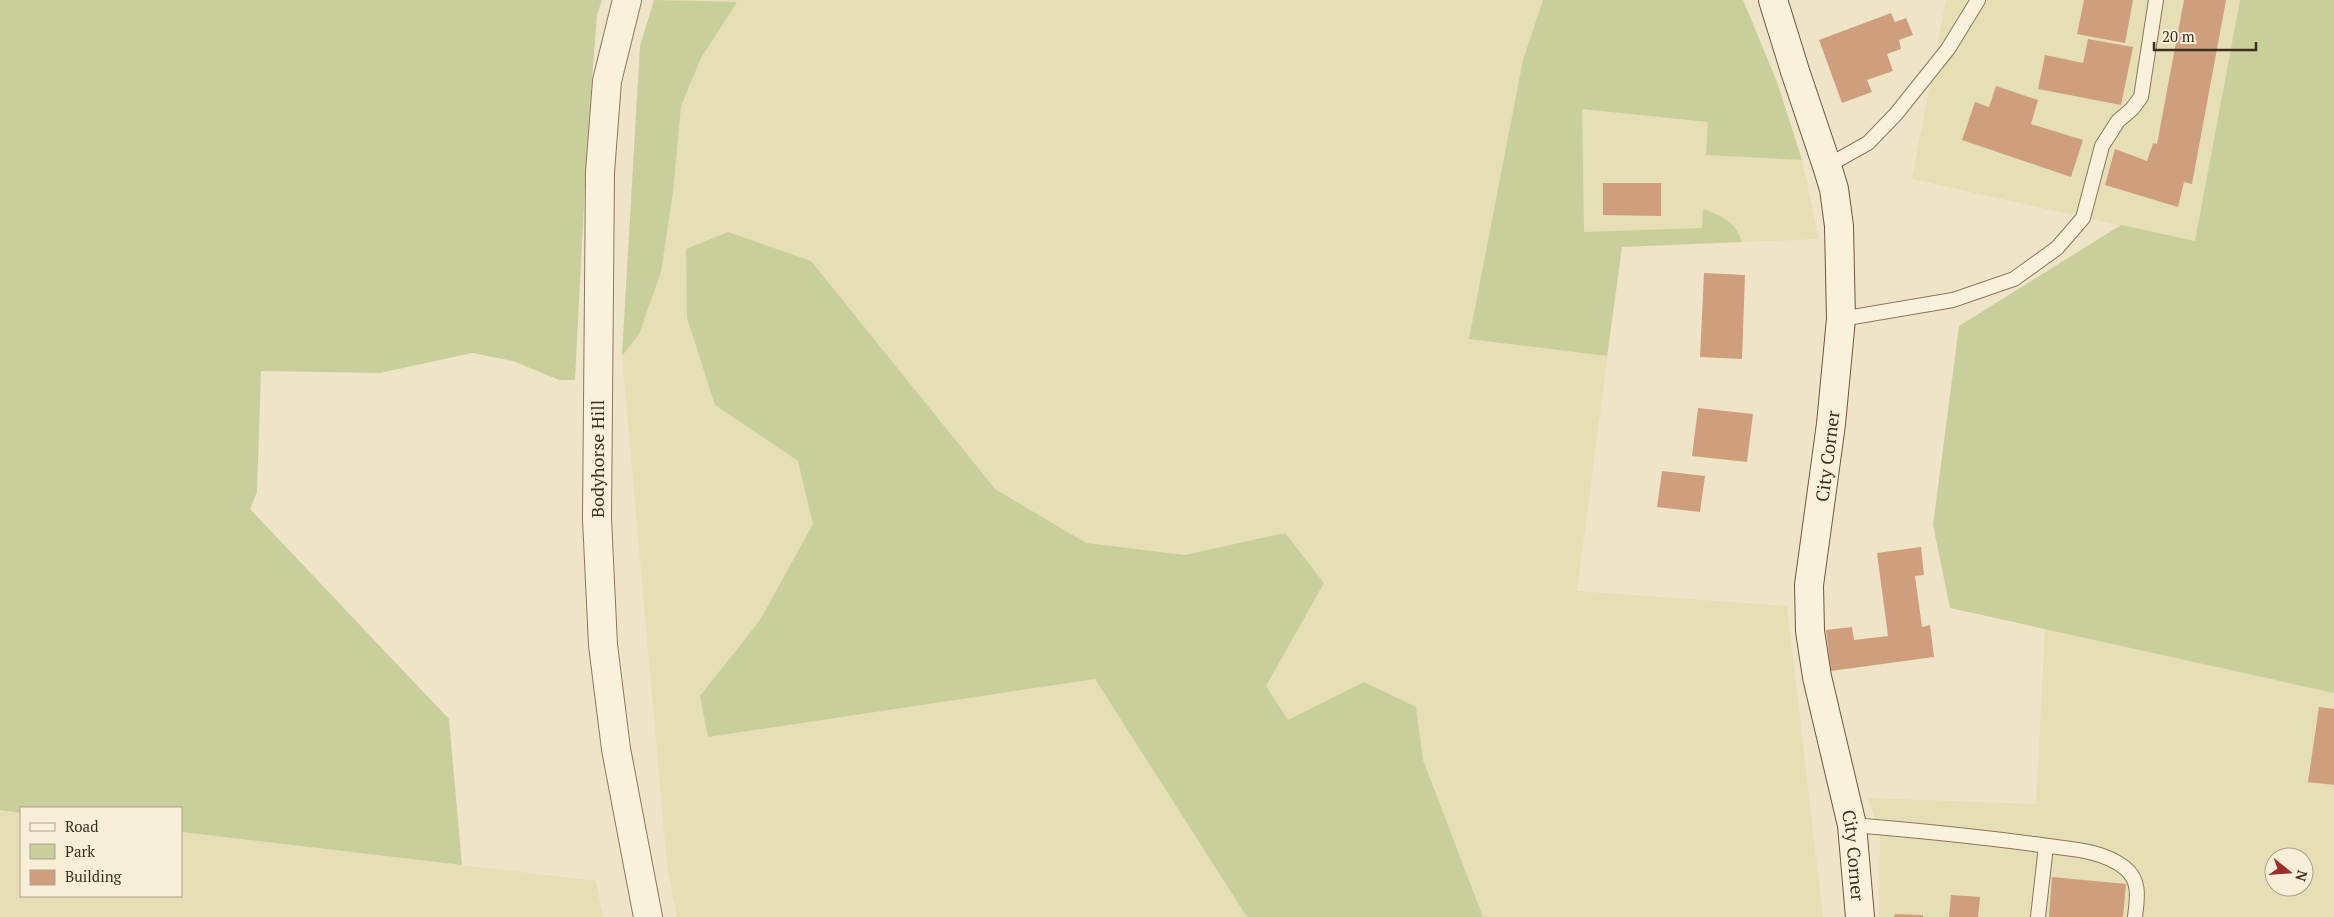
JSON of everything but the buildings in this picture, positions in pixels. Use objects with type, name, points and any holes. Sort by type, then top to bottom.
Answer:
[{"type":"street","name":"Bodyhorse Hill","points":[[627,0],[607,81],[600,172],[597,519],[603,645],[616,749],[648,917]]},
{"type":"street","name":"City Corner","points":[[1773,0],[1828,166],[1834,189],[1839,226],[1841,319],[1831,424],[1809,586],[1810,630],[1817,677],[1852,824],[1860,917]]},
{"type":"lane","points":[[1828,166],[1868,143],[1896,114],[1948,49],[1978,0]]},
{"type":"lane","points":[[1841,319],[1962,297],[2014,279],[2057,248],[2082,218],[2102,146],[2118,122],[2132,109],[2141,97],[2156,0]]},
{"type":"lane","points":[[1852,824],[1941,832],[2099,854],[2126,869],[2134,878],[2138,889],[2135,917]]},
{"type":"lane","points":[[2038,917],[2046,846]]},
{"type":"shaded area","points":[[654,0],[1743,0],[1777,82],[1802,160],[1819,239],[1622,247],[1577,591],[1787,606],[1823,917],[677,917],[667,866],[622,356],[640,46]]},
{"type":"shaded area","points":[[1946,0],[2240,0],[2195,242],[1912,179]]},
{"type":"shaded area","points":[[2045,629],[2334,693],[2334,917],[1879,917],[1880,832],[1868,798],[2036,804]]},
{"type":"shaded area","points":[[0,810],[20,813],[20,897],[182,897],[182,832],[596,881],[603,917],[0,917]]},
{"type":"green space","points":[[0,0],[602,0],[597,15],[587,145],[575,380],[559,380],[513,361],[472,353],[380,373],[261,371],[257,492],[250,509],[449,719],[462,865],[182,832],[182,807],[20,807],[20,813],[0,810]]},
{"type":"green space","points":[[654,0],[737,2],[701,58],[681,106],[673,192],[661,272],[639,334],[622,356],[640,46]]},
{"type":"green space","points":[[1543,0],[1743,0],[1777,82],[1802,160],[1706,155],[1708,122],[1582,109],[1584,232],[1702,228],[1703,209],[1716,214],[1732,224],[1742,242],[1622,247],[1607,356],[1469,339],[1523,60]]},
{"type":"green space","points":[[2240,0],[2334,0],[2334,693],[1950,608],[1933,525],[1959,326],[2121,225],[2195,241]]},
{"type":"green space","points":[[728,232],[811,261],[995,489],[1086,543],[1185,555],[1285,533],[1324,583],[1266,686],[1288,720],[1364,682],[1416,707],[1423,760],[1483,917],[1247,917],[1095,679],[708,737],[700,696],[760,620],[813,524],[798,461],[715,405],[687,318],[686,249]]}]
